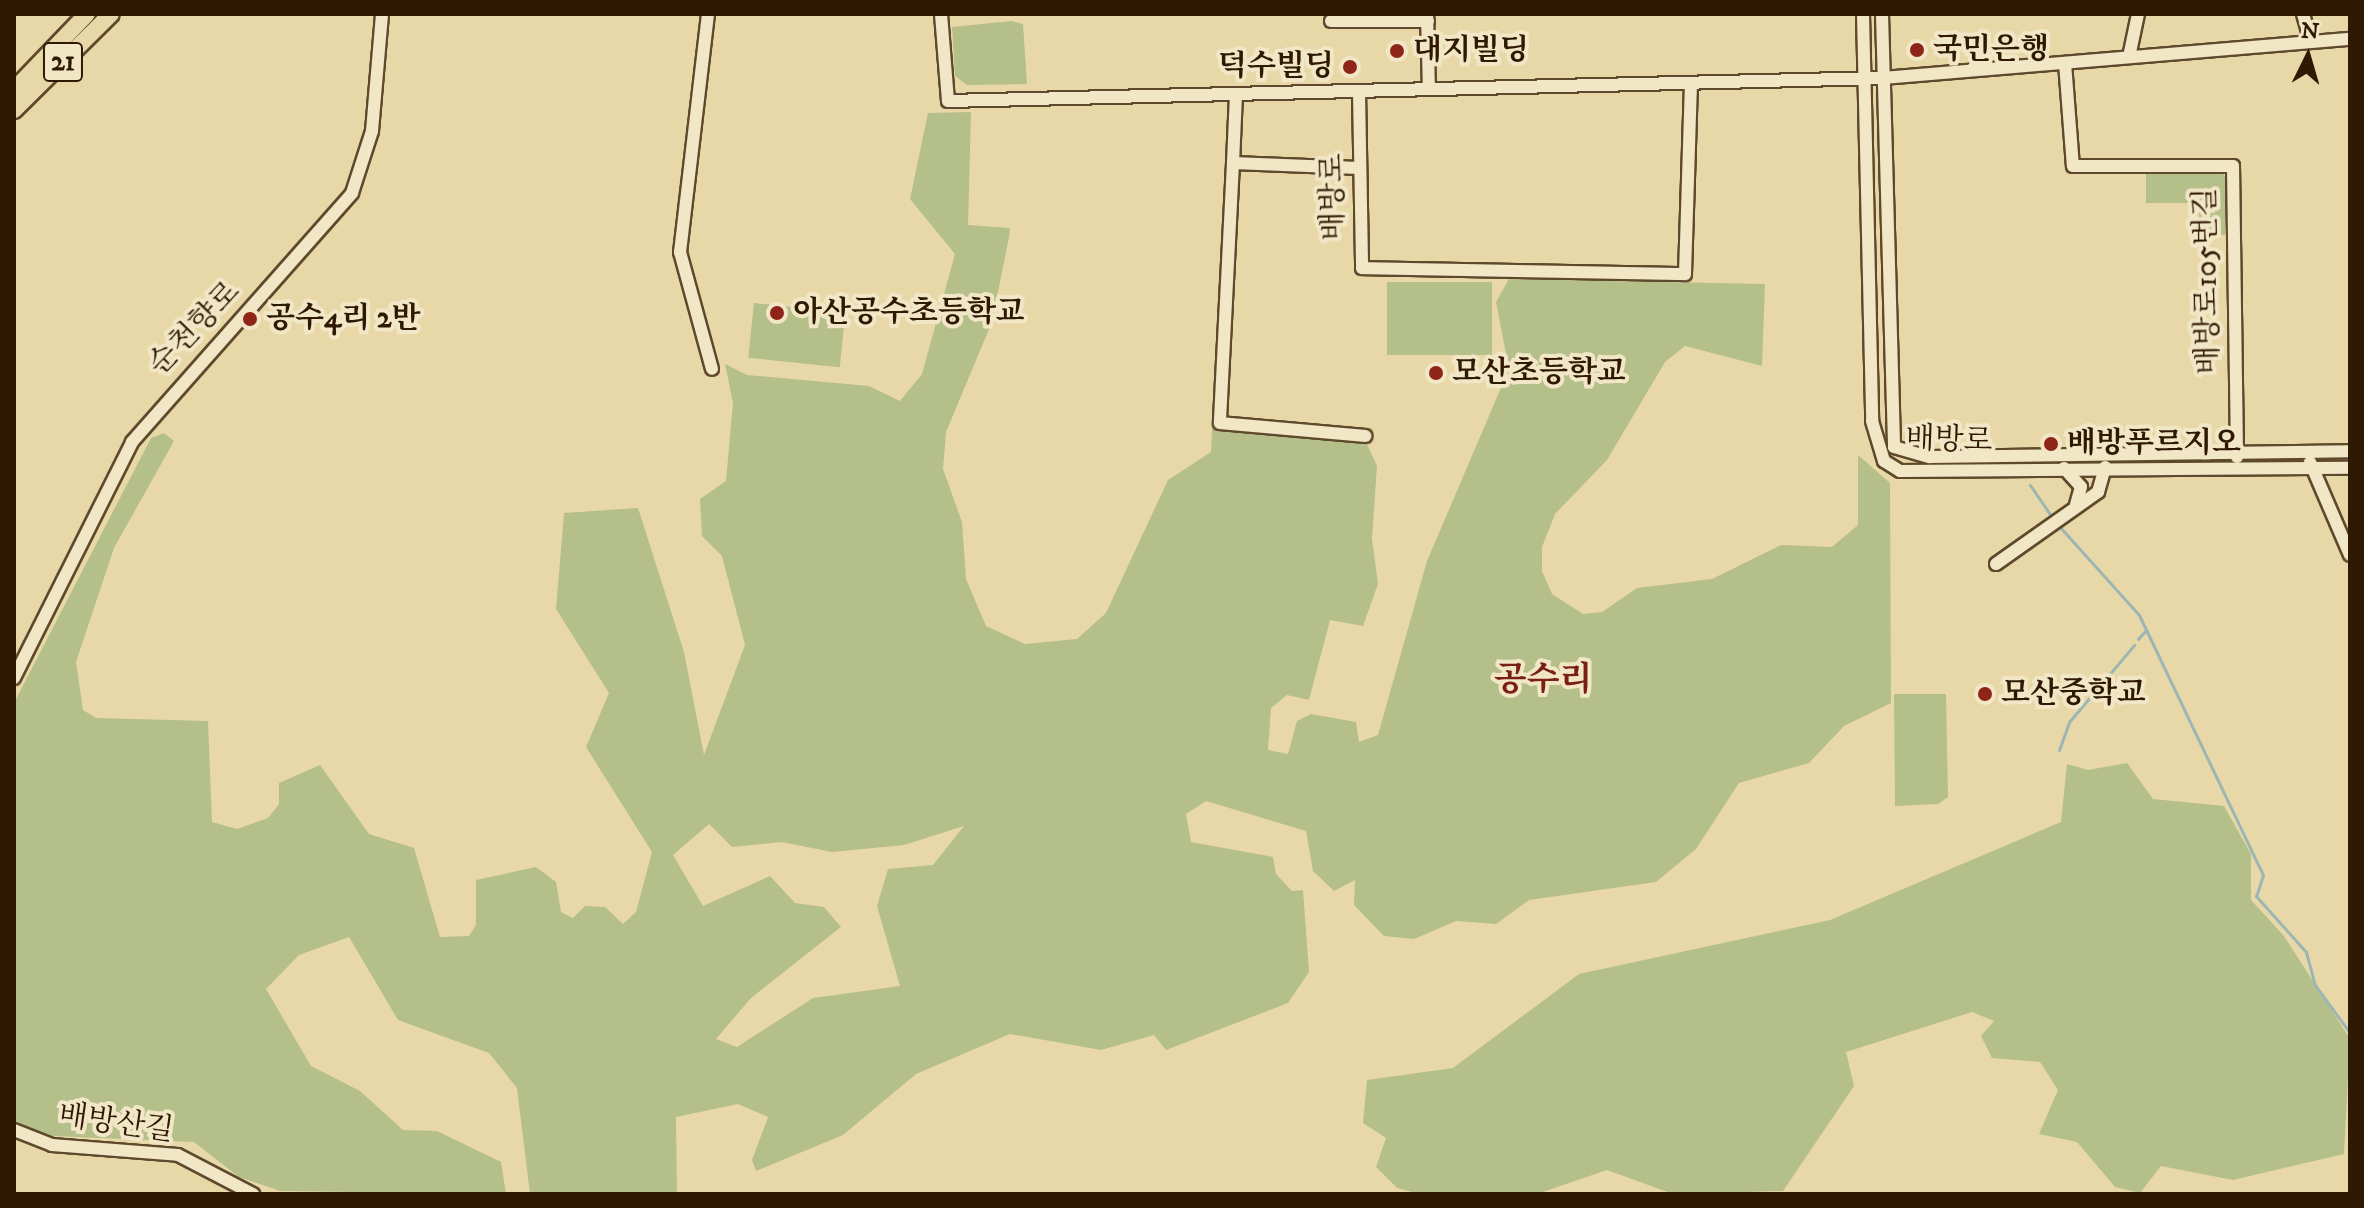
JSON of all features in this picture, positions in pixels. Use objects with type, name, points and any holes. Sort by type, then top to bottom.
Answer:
[{"type":"highway","name":"21","points":[[14,90],[87,14]]},
{"type":"highway","name":"21","points":[[14,110],[111,14]]},
{"type":"street","name":"순천향로","points":[[14,678],[132,442],[352,193],[372,131],[382,14]]},
{"type":"street","points":[[708,14],[680,252],[712,369]]},
{"type":"street","points":[[941,14],[948,101],[1864,79],[2350,39]]},
{"type":"street","name":"배방로","points":[[1863,14],[1874,443],[1900,471],[2105,467],[2350,468]]},
{"type":"street","name":"배방로","points":[[1882,14],[1888,429],[1894,447],[1930,457],[2236,450],[2350,451]]},
{"type":"street","points":[[2129,57],[2138,14]]},
{"type":"street","points":[[2303,14],[2311,42]]},
{"type":"street","points":[[1331,21],[1428,17],[1429,89]]},
{"type":"street","name":"배방로105번길","points":[[2065,63],[2073,166],[2233,166],[2237,468]]},
{"type":"street","name":"배방로","points":[[1359,91],[1362,268],[1685,274],[1691,83]]},
{"type":"street","points":[[1236,94],[1220,423],[1365,436]]},
{"type":"street","points":[[1233,163],[1359,168]]},
{"type":"street","points":[[2309,451],[2311,468],[2332,500],[2350,555]]},
{"type":"street","points":[[1996,564],[2098,492],[2105,467]]},
{"type":"street","points":[[2064,468],[2081,487],[2075,506]]},
{"type":"street","name":"배방산길","points":[[14,1130],[52,1145],[178,1155],[253,1194]]},
{"type":"green space","points":[[1012,21],[1023,24],[1027,84],[967,85],[955,76],[952,27]]},
{"type":"green space","points":[[971,112],[968,225],[1010,228],[992,322],[946,432],[943,469],[962,522],[966,579],[986,626],[1025,644],[1077,639],[1106,613],[1168,480],[1211,452],[1212,429],[1367,444],[1377,466],[1372,539],[1378,584],[1363,626],[1330,620],[1309,700],[1287,695],[1271,708],[1268,750],[1288,754],[1297,721],[1311,714],[1356,722],[1359,742],[1378,735],[1427,561],[1509,369],[1496,302],[1509,279],[1765,284],[1762,366],[1685,346],[1665,362],[1607,460],[1555,514],[1542,547],[1542,571],[1552,594],[1583,614],[1602,612],[1637,588],[1712,579],[1781,545],[1832,547],[1858,525],[1858,455],[1890,483],[1891,703],[1844,726],[1809,763],[1739,783],[1696,849],[1656,882],[1529,900],[1496,924],[1456,921],[1414,939],[1384,936],[1354,905],[1355,880],[1334,891],[1313,871],[1306,831],[1206,801],[1186,814],[1191,842],[1273,857],[1276,874],[1292,891],[1303,890],[1309,972],[1288,1003],[1166,1050],[1154,1035],[1101,1050],[1010,1034],[916,1074],[843,1135],[756,1171],[752,1160],[768,1117],[738,1104],[676,1117],[677,1194],[530,1194],[517,1088],[489,1053],[398,1020],[349,937],[299,955],[266,989],[311,1066],[360,1091],[403,1130],[437,1131],[501,1162],[506,1194],[280,1191],[239,1177],[194,1142],[53,1136],[14,1122],[14,703],[151,438],[164,433],[174,441],[114,548],[76,662],[83,710],[96,718],[208,721],[212,822],[237,829],[268,818],[279,804],[279,783],[320,765],[369,834],[414,848],[440,937],[469,936],[476,925],[476,880],[536,867],[556,882],[561,912],[573,918],[585,906],[605,907],[623,924],[636,912],[652,852],[586,747],[609,693],[556,609],[564,513],[638,508],[684,652],[704,755],[745,645],[722,556],[702,536],[700,499],[726,481],[733,403],[725,364],[747,375],[869,386],[900,401],[922,374],[955,254],[910,199],[928,113]],"holes":[[[709,824],[732,847],[782,842],[832,852],[904,845],[964,826],[933,865],[888,869],[877,906],[900,986],[813,998],[737,1047],[716,1039],[751,998],[841,927],[824,907],[795,903],[770,876],[703,906],[673,855]]]},
{"type":"green space","points":[[2146,170],[2218,170],[2225,176],[2225,235],[2199,235],[2199,203],[2146,203]]},
{"type":"green space","points":[[1387,282],[1492,282],[1492,355],[1387,355]]},
{"type":"green space","points":[[754,303],[845,313],[840,367],[748,358]]},
{"type":"green space","points":[[1894,694],[1946,694],[1948,797],[1938,804],[1895,806]]},
{"type":"green space","points":[[2127,763],[2153,799],[2224,806],[2251,854],[2251,900],[2284,936],[2350,1039],[2344,1154],[2233,1180],[2161,1166],[2140,1193],[2115,1187],[2077,1142],[2039,1134],[2058,1090],[2040,1062],[1992,1058],[1981,1036],[1994,1021],[1972,1012],[1846,1052],[1854,1086],[1783,1191],[1673,1194],[1607,1170],[1537,1194],[1420,1194],[1397,1188],[1376,1167],[1386,1138],[1363,1123],[1367,1080],[1453,1068],[1579,974],[1830,920],[2061,822],[2067,764],[2088,770]]},
{"type":"waterway","points":[[2030,485],[2054,520]]},
{"type":"waterway","points":[[2059,526],[2139,615],[2263,875],[2256,896],[2306,952],[2315,985],[2350,1033]]},
{"type":"waterway","points":[[2138,639],[2146,630]]},
{"type":"waterway","points":[[2059,750],[2069,722],[2134,645]]},
{"type":"place","name":"국민은행","points":[[1917,50]]},
{"type":"place","name":"대지빌딩","points":[[1397,51]]},
{"type":"place","name":"덕수빌딩","points":[[1350,67]]},
{"type":"place","name":"아산공수초등학교","points":[[777,313]]},
{"type":"place","name":"공수4리 2반","points":[[250,319]]},
{"type":"place","name":"모산초등학교","points":[[1436,373]]},
{"type":"place","name":"배방푸르지오","points":[[2051,444]]},
{"type":"place","name":"모산중학교","points":[[1985,694]]},
{"type":"district","name":"공수리","points":[[1543,681]]}]
